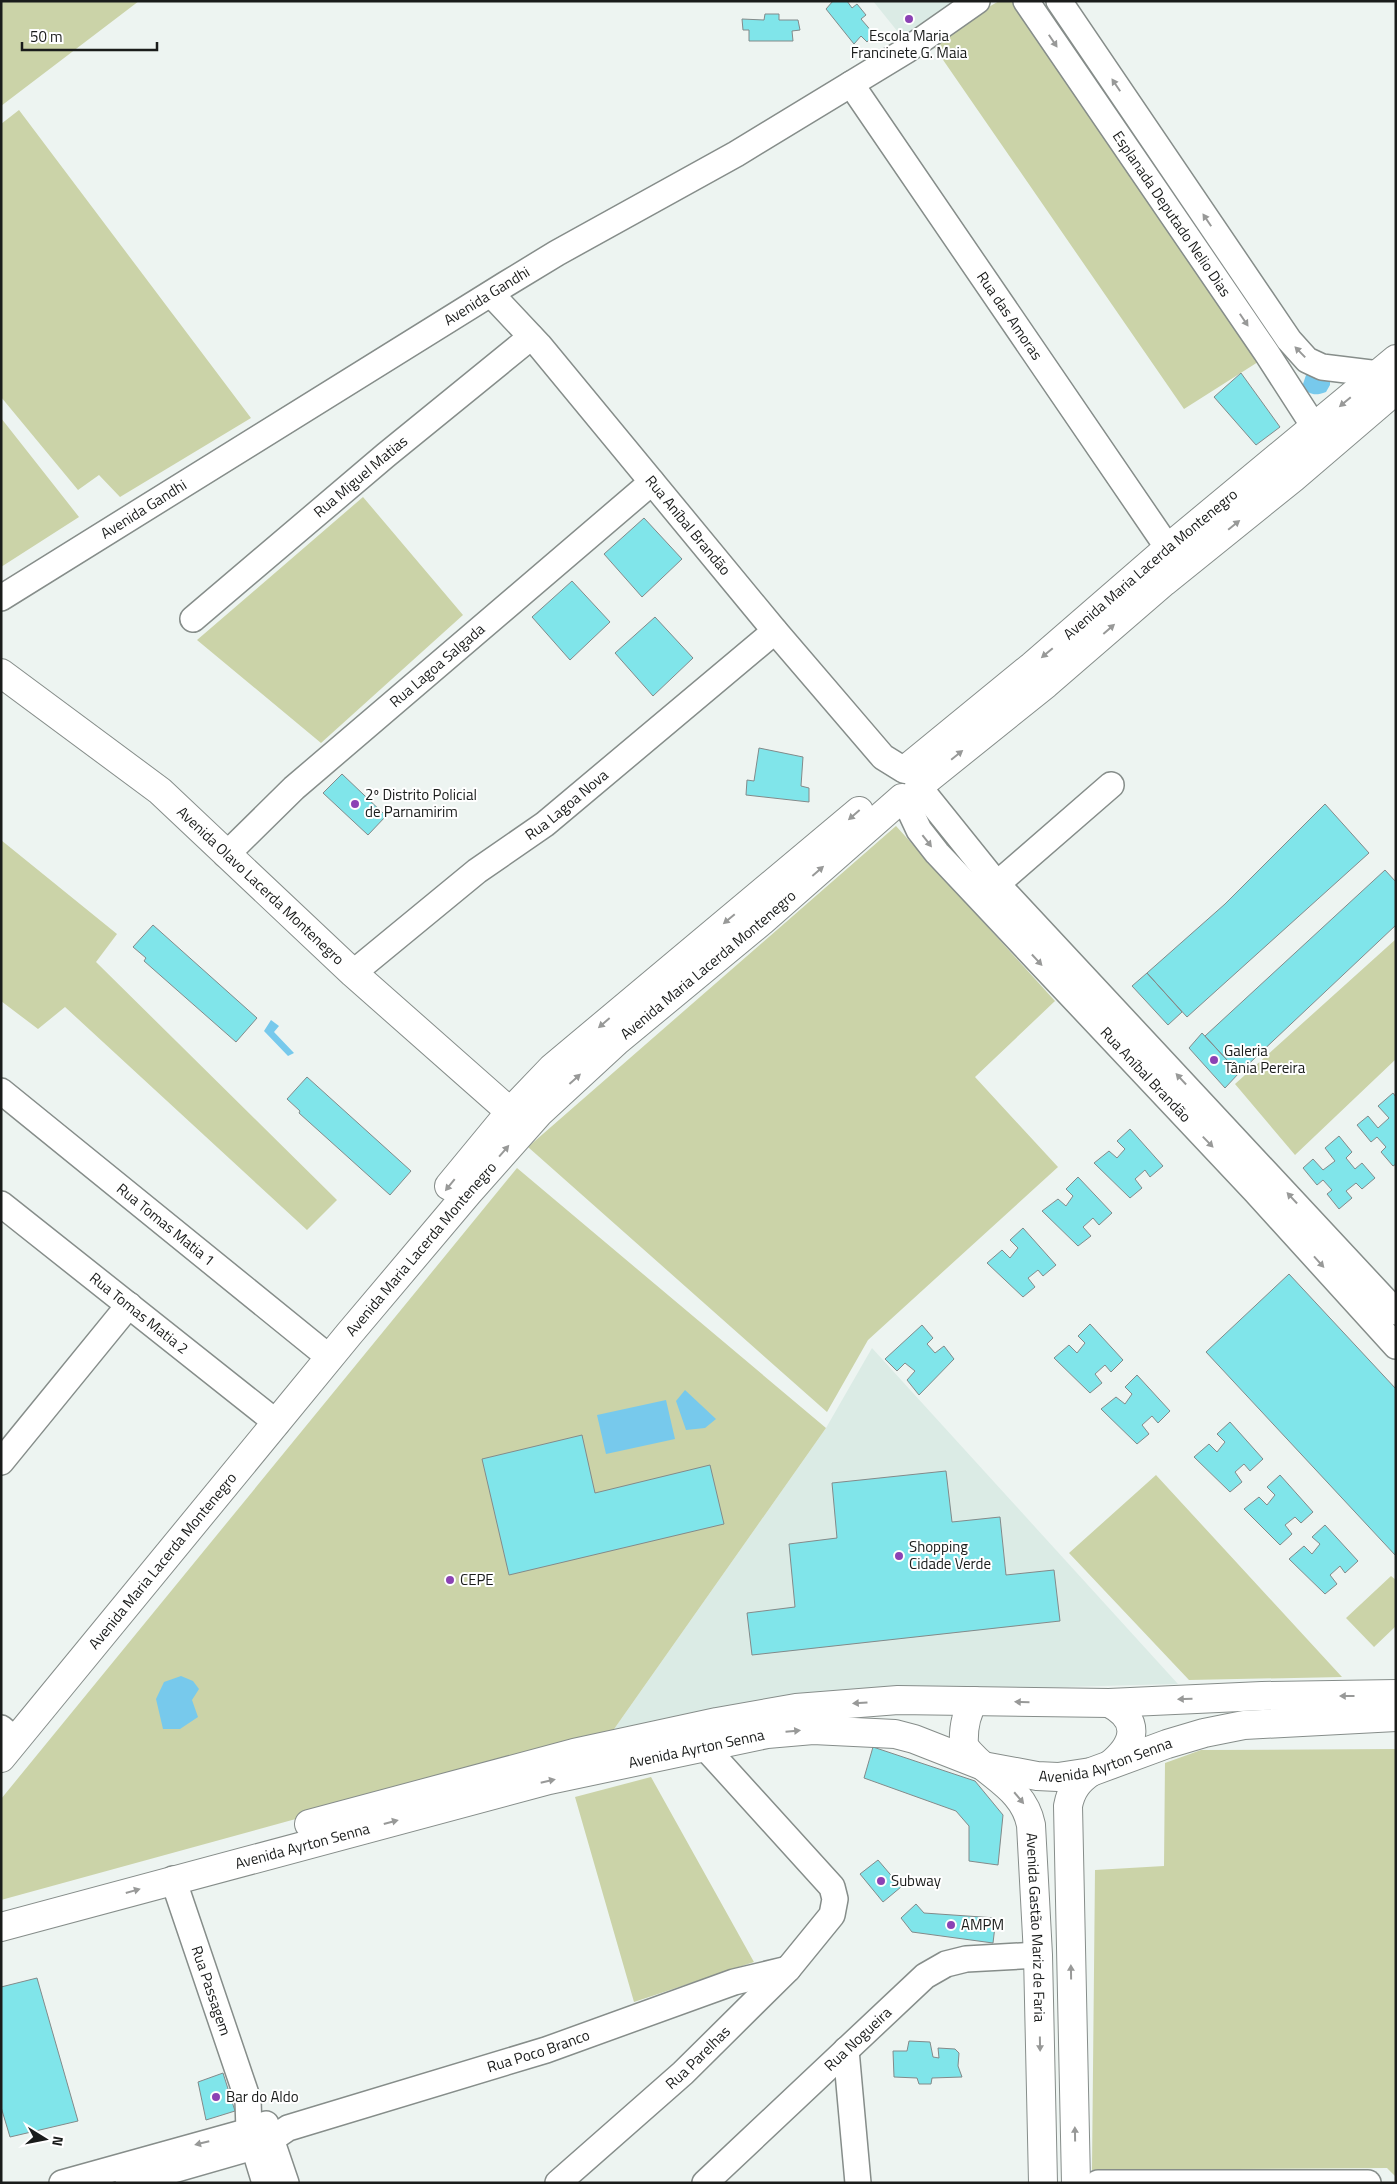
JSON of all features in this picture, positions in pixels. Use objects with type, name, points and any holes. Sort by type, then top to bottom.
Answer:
[{"type":"main road","name":"Avenida Maria Lacerda Montenegro","points":[[4,1738],[323,1353],[468,1193],[518,1119],[554,1098],[617,1041],[762,921],[902,781],[1168,548],[1315,428],[1390,374]]},
{"type":"main road","name":"Avenida Maria Lacerda Montenegro","points":[[902,781],[1046,684],[1164,582],[1293,478],[1390,374]]},
{"type":"main road","name":"Avenida Olavo Lacerda Montenegro","points":[[1,673],[160,791],[353,973],[518,1119]]},
{"type":"main road","name":"Avenida Ayrton Senna","points":[[1,1910],[207,1851],[523,1766],[689,1728],[796,1708],[898,1700],[1109,1703],[1262,1696],[1396,1694]]},
{"type":"main road","name":"Avenida Gastão Mariz de Faria","points":[[974,1701],[965,1722],[964,1746],[983,1766],[1018,1795],[1029,1813],[1031,1825],[1038,1955],[1043,2183]]},
{"type":"main road","points":[[1076,2183],[1068,1806],[1074,1788],[1079,1781],[1124,1753],[1129,1744],[1132,1734],[1130,1724],[1125,1714],[1109,1703]]},
{"type":"main road","name":"Avenida Ayrton Senna","points":[[1,1927],[549,1780],[767,1734],[813,1730],[895,1734],[914,1739],[983,1766],[1037,1776],[1066,1777],[1101,1768],[1204,1732],[1244,1725],[1396,1717]]},
{"type":"street","name":"Avenida Gandhi","points":[[1,598],[557,254],[736,154],[907,50],[977,1]]},
{"type":"street","name":"Esplanada Deputado Nelio Dias","points":[[1026,1],[1260,344],[1315,428]]},
{"type":"street","name":"Esplanada Deputado Nelio Dias","points":[[1059,1],[1288,340],[1307,360],[1322,367],[1390,374]]},
{"type":"street","name":"Rua das Amoras","points":[[851,84],[1168,548]]},
{"type":"street","name":"Rua Aníbal Brandão","points":[[491,294],[531,337],[902,781],[998,884],[1350,1279],[1396,1346]]},
{"type":"street","name":"Rua Miguel Matias","points":[[193,619],[386,455],[531,337]]},
{"type":"street","name":"Rua Lagoa Salgada","points":[[226,854],[294,788],[652,482]]},
{"type":"street","name":"Rua Lagoa Nova","points":[[353,973],[477,871],[545,824],[775,631]]},
{"type":"street","name":"Rua Aníbal Brandão","points":[[902,781],[919,830],[937,853],[1255,1191],[1350,1279],[1396,1312]]},
{"type":"street","points":[[998,884],[1111,785]]},
{"type":"street","name":"Rua Tomas Matia 1","points":[[1,1091],[74,1148],[323,1353]]},
{"type":"street","name":"Rua Tomas Matia 2","points":[[1,1204],[271,1418]]},
{"type":"street","points":[[1,1462],[129,1305]]},
{"type":"street","name":"Rua Parelhas","points":[[558,2183],[683,2073],[788,1969],[827,1923],[835,1907],[832,1887],[704,1746]]},
{"type":"street","name":"Rua Passagem","points":[[173,1880],[248,2100],[266,2134],[286,2183]]},
{"type":"street","name":"Rua Nogueira","points":[[705,2183],[925,1976],[946,1964],[974,1958],[1038,1955]]},
{"type":"street","name":"Rua Poco Branco","points":[[128,2183],[266,2134],[546,2050],[734,1982],[788,1969]]},
{"type":"street","points":[[846,2050],[858,2183]]},
{"type":"street","name":"Rua Passagem","points":[[265,2183],[266,2134]]},
{"type":"street","name":"Rua Poco Branco","points":[[62,2183],[266,2134]]},
{"type":"street","points":[[1098,2183],[1368,2183]]},
{"type":"shaded area","name":"Escola Maria Francinete G. Maia","points":[[873,1],[961,1],[902,37]]},
{"type":"shaded area","name":"Shopping Cidade Verde","points":[[872,1348],[1178,1684],[873,1692],[612,1732],[826,1428]]},
{"type":"green space","points":[[1,1],[139,1],[1,106]]},
{"type":"green space","points":[[999,1],[1013,1],[1258,362],[1184,409],[930,41]]},
{"type":"green space","points":[[19,110],[251,418],[120,497],[99,475],[78,490],[1,397],[1,124]]},
{"type":"green space","points":[[1,418],[79,517],[1,567]]},
{"type":"green space","points":[[363,497],[463,615],[321,743],[197,640]]},
{"type":"green space","points":[[896,826],[1055,1001],[975,1077],[1058,1167],[868,1340],[827,1412],[528,1147]]},
{"type":"green space","points":[[1,840],[117,934],[96,962],[337,1200],[307,1230],[65,1007],[38,1029],[1,1001]]},
{"type":"green space","points":[[1396,939],[1396,1059],[1295,1155],[1235,1084]]},
{"type":"green space","name":"CEPE","points":[[517,1168],[826,1428],[612,1732],[1,1900],[1,1799]]},
{"type":"green space","points":[[1156,1475],[1342,1677],[1189,1680],[1069,1553]]},
{"type":"green space","points":[[1391,1576],[1396,1580],[1396,1626],[1374,1647],[1346,1618]]},
{"type":"green space","points":[[1396,1749],[1396,2177],[1387,2168],[1092,2170],[1095,1870],[1164,1866],[1165,1763],[1201,1750]]},
{"type":"green space","points":[[651,1777],[754,1962],[634,2002],[575,1797]]},
{"type":"water","points":[[1307,372],[1330,379],[1330,385],[1326,392],[1313,394],[1302,387]]},
{"type":"water","points":[[271,1020],[279,1026],[274,1032],[294,1053],[288,1056],[264,1031]]},
{"type":"water","points":[[685,1390],[716,1419],[705,1428],[686,1430],[676,1401]]},
{"type":"water","points":[[666,1400],[675,1439],[606,1454],[597,1415]]},
{"type":"water","points":[[181,1676],[193,1681],[199,1689],[192,1700],[198,1717],[180,1729],[163,1729],[156,1699],[164,1682]]},
{"type":"building","points":[[833,1],[847,1],[852,8],[857,4],[866,15],[861,19],[874,34],[867,42],[861,36],[854,44],[826,9]]},
{"type":"building","points":[[765,14],[779,14],[779,20],[798,20],[800,30],[792,31],[793,41],[749,41],[749,30],[743,30],[742,19],[764,20]]},
{"type":"building","points":[[1241,373],[1280,427],[1256,445],[1214,397]]},
{"type":"building","points":[[644,518],[682,559],[642,597],[604,554]]},
{"type":"building","points":[[572,581],[610,622],[570,660],[532,617]]},
{"type":"building","points":[[655,617],[693,658],[653,696],[615,653]]},
{"type":"building","points":[[759,748],[803,757],[801,786],[809,788],[809,802],[746,795],[747,780],[754,781]]},
{"type":"building","name":"2º Distrito Policial de Parnamirim","points":[[342,774],[386,816],[368,835],[323,793]]},
{"type":"building","points":[[1325,804],[1369,853],[1187,1017],[1147,973],[1225,904]]},
{"type":"building","points":[[1385,870],[1396,882],[1396,925],[1239,1073],[1205,1036]]},
{"type":"building","points":[[153,925],[257,1018],[236,1042],[144,961],[146,958],[133,947]]},
{"type":"building","points":[[1147,973],[1182,1012],[1168,1025],[1132,986]]},
{"type":"building","name":"Galeria Tânia Pereira","points":[[1202,1033],[1239,1073],[1225,1088],[1189,1048]]},
{"type":"building","points":[[307,1077],[411,1171],[390,1195],[299,1113],[300,1111],[287,1099]]},
{"type":"building","points":[[1393,1093],[1396,1097],[1396,1164],[1393,1166],[1381,1152],[1386,1147],[1377,1137],[1371,1142],[1357,1125],[1368,1116],[1378,1128],[1389,1118],[1378,1106]]},
{"type":"building","points":[[1130,1129],[1163,1166],[1150,1177],[1145,1170],[1135,1179],[1142,1188],[1130,1198],[1094,1163],[1109,1151],[1117,1158],[1125,1149],[1117,1141]]},
{"type":"building","points":[[1339,1136],[1352,1152],[1346,1158],[1355,1169],[1362,1163],[1375,1178],[1362,1189],[1356,1183],[1346,1191],[1352,1198],[1339,1209],[1327,1194],[1332,1190],[1323,1180],[1317,1185],[1303,1168],[1313,1159],[1323,1170],[1335,1161],[1325,1148]]},
{"type":"building","points":[[1078,1177],[1112,1213],[1099,1225],[1093,1218],[1083,1227],[1091,1236],[1078,1246],[1042,1211],[1058,1199],[1066,1206],[1073,1196],[1066,1189]]},
{"type":"building","points":[[1023,1228],[1056,1265],[1043,1276],[1038,1270],[1028,1278],[1035,1287],[1023,1297],[987,1263],[1002,1250],[1010,1258],[1018,1248],[1010,1240]]},
{"type":"building","points":[[1289,1274],[1396,1389],[1396,1556],[1206,1352]]},
{"type":"building","points":[[1090,1324],[1123,1360],[1111,1372],[1105,1365],[1095,1374],[1102,1383],[1090,1393],[1054,1358],[1069,1345],[1077,1353],[1085,1343],[1078,1336]]},
{"type":"building","points":[[922,1325],[933,1338],[927,1344],[935,1353],[944,1346],[954,1359],[919,1395],[907,1380],[915,1371],[905,1363],[897,1371],[885,1359]]},
{"type":"building","points":[[1137,1375],[1170,1411],[1158,1423],[1152,1416],[1142,1425],[1149,1434],[1137,1444],[1101,1409],[1116,1397],[1125,1404],[1132,1394],[1125,1387]]},
{"type":"building","points":[[1230,1422],[1263,1459],[1250,1471],[1244,1464],[1235,1472],[1242,1482],[1230,1492],[1194,1457],[1209,1444],[1217,1452],[1225,1442],[1217,1434]]},
{"type":"building","points":[[582,1435],[595,1493],[710,1465],[724,1524],[509,1575],[482,1459]]},
{"type":"building","name":"Shopping Cidade Verde","points":[[946,1471],[952,1522],[1000,1517],[1006,1575],[1054,1570],[1060,1621],[752,1655],[747,1613],[795,1607],[789,1544],[837,1538],[832,1483]]},
{"type":"building","points":[[1280,1475],[1313,1512],[1301,1523],[1295,1517],[1285,1525],[1292,1534],[1280,1545],[1244,1509],[1259,1497],[1267,1505],[1275,1495],[1267,1487]]},
{"type":"building","points":[[1325,1525],[1358,1561],[1345,1573],[1340,1566],[1330,1575],[1337,1584],[1325,1594],[1289,1559],[1304,1546],[1312,1554],[1320,1544],[1312,1537]]},
{"type":"building","points":[[873,1747],[975,1781],[1003,1815],[998,1865],[969,1861],[969,1826],[956,1811],[864,1778]]},
{"type":"building","name":"Subway","points":[[878,1860],[901,1887],[883,1902],[860,1874]]},
{"type":"building","name":"AMPM","points":[[916,1904],[924,1913],[996,1918],[993,1943],[912,1932],[901,1918]]},
{"type":"building","points":[[37,1978],[78,2121],[10,2137],[1,2107],[1,1987]]},
{"type":"building","points":[[909,2041],[930,2042],[933,2057],[939,2058],[938,2048],[955,2049],[959,2053],[958,2066],[962,2077],[932,2078],[931,2084],[919,2084],[917,2078],[894,2077],[893,2051],[907,2051]]},
{"type":"building","name":"Bar do Aldo","points":[[223,2073],[235,2111],[206,2120],[198,2082]]},
{"type":"place","name":"Escola Maria Francinete G. Maia","points":[[909,19]]},
{"type":"place","name":"2º Distrito Policial de Parnamirim","points":[[355,804]]},
{"type":"place","name":"Galeria Tânia Pereira","points":[[1214,1060]]},
{"type":"place","name":"Shopping Cidade Verde","points":[[899,1556]]},
{"type":"place","name":"CEPE","points":[[450,1580]]},
{"type":"place","name":"Subway","points":[[881,1881]]},
{"type":"place","name":"AMPM","points":[[951,1925]]},
{"type":"place","name":"Bar do Aldo","points":[[216,2097]]}]
